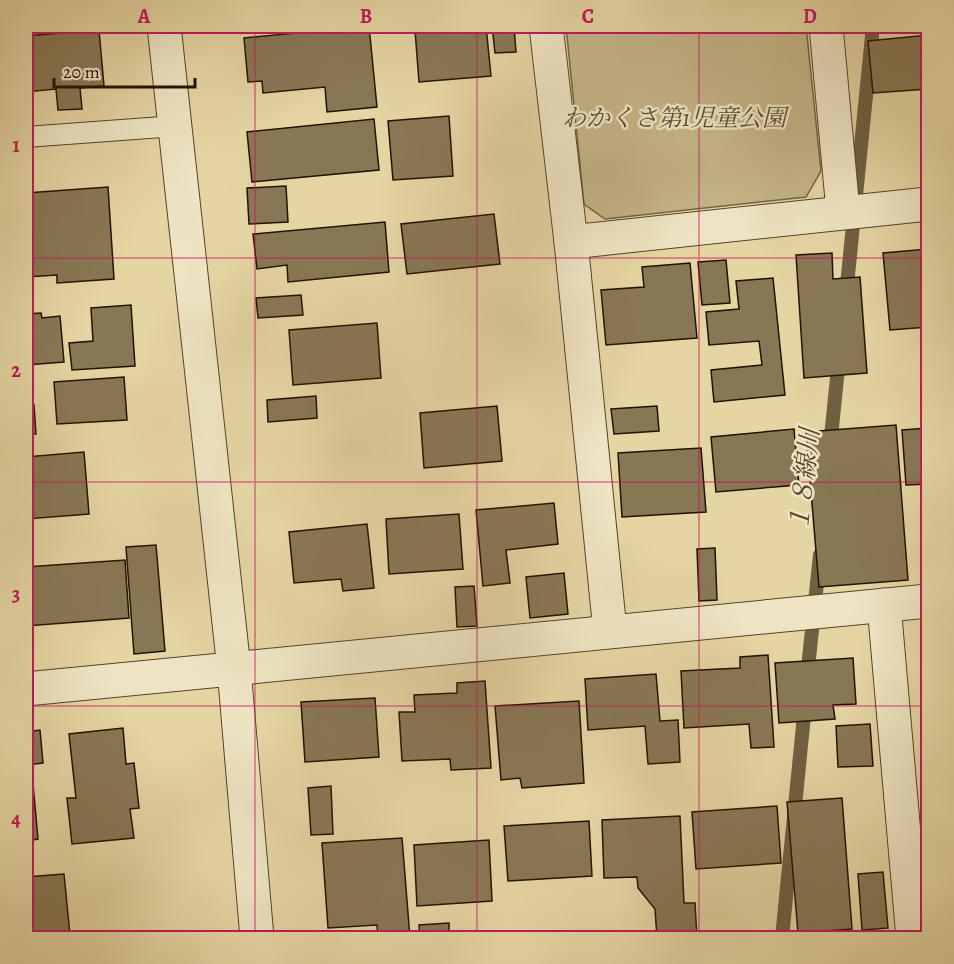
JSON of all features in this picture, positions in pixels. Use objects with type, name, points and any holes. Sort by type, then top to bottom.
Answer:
[{"type":"street","points":[[164,26],[234,669],[257,939]]},
{"type":"street","points":[[546,26],[571,242],[610,631]]},
{"type":"street","points":[[826,26],[843,211]]},
{"type":"street","points":[[571,242],[843,211],[928,204]]},
{"type":"street","points":[[26,689],[928,601]]},
{"type":"street","points":[[884,605],[913,939]]},
{"type":"lane","points":[[26,137],[176,126]]},
{"type":"green space","name":"わかくさ第1児童公園","points":[[566,26],[806,26],[821,171],[806,197],[605,219],[584,204]]},
{"type":"building","points":[[369,26],[377,107],[327,112],[325,87],[263,93],[262,81],[248,82],[244,38]]},
{"type":"building","points":[[486,26],[491,76],[419,82],[415,30]]},
{"type":"building","points":[[492,26],[514,26],[516,52],[495,53]]},
{"type":"building","points":[[99,30],[104,86],[80,88],[82,109],[58,110],[56,89],[26,92],[26,36]]},
{"type":"building","points":[[928,35],[928,89],[873,93],[868,41]]},
{"type":"building","points":[[449,116],[453,176],[393,180],[388,121]]},
{"type":"building","points":[[374,119],[379,170],[252,182],[247,132]]},
{"type":"building","points":[[286,186],[288,222],[249,224],[247,188]]},
{"type":"building","points":[[108,187],[114,279],[57,283],[57,275],[26,277],[26,193]]},
{"type":"building","points":[[494,214],[500,264],[407,274],[401,224]]},
{"type":"building","points":[[385,222],[389,272],[288,282],[287,265],[257,269],[253,234]]},
{"type":"building","points":[[928,249],[928,327],[890,330],[883,253]]},
{"type":"building","points":[[832,253],[833,279],[860,277],[867,373],[804,378],[796,255]]},
{"type":"building","points":[[726,260],[730,303],[702,305],[698,262]]},
{"type":"building","points":[[690,263],[697,338],[606,345],[601,290],[644,287],[642,267]]},
{"type":"building","points":[[773,278],[785,395],[714,402],[711,370],[762,365],[759,341],[709,345],[706,312],[739,309],[736,281]]},
{"type":"building","points":[[301,295],[303,315],[258,318],[256,298]]},
{"type":"building","points":[[131,305],[135,366],[72,370],[69,343],[93,341],[91,308]]},
{"type":"building","points":[[41,313],[42,318],[60,316],[64,362],[26,365],[26,314]]},
{"type":"building","points":[[377,323],[381,378],[293,385],[289,330]]},
{"type":"building","points":[[124,377],[127,420],[57,424],[54,382]]},
{"type":"building","points":[[316,396],[317,418],[268,422],[267,400]]},
{"type":"building","points":[[26,405],[34,405],[36,434],[26,434]]},
{"type":"building","points":[[497,406],[502,461],[424,468],[420,413]]},
{"type":"building","points":[[657,406],[659,431],[614,434],[611,409]]},
{"type":"building","points":[[896,425],[908,580],[819,587],[806,432]]},
{"type":"building","points":[[928,428],[928,484],[906,485],[902,430]]},
{"type":"building","points":[[794,429],[799,485],[716,492],[711,437]]},
{"type":"building","points":[[701,448],[706,512],[622,517],[618,453]]},
{"type":"building","points":[[84,452],[89,514],[26,519],[26,457]]},
{"type":"building","points":[[554,503],[558,544],[506,550],[510,583],[483,586],[476,510]]},
{"type":"building","points":[[459,514],[463,569],[389,574],[386,519]]},
{"type":"building","points":[[367,524],[374,588],[343,591],[341,579],[294,583],[289,532]]},
{"type":"building","points":[[156,545],[165,651],[134,654],[126,547]]},
{"type":"building","points":[[715,548],[717,600],[699,601],[697,549]]},
{"type":"building","points":[[125,560],[129,618],[26,626],[26,567]]},
{"type":"building","points":[[564,573],[568,614],[530,618],[526,577]]},
{"type":"building","points":[[474,586],[477,626],[457,627],[455,587]]},
{"type":"building","points":[[928,653],[928,706],[924,654]]},
{"type":"building","points":[[768,655],[774,747],[751,748],[749,724],[684,728],[681,671],[740,668],[740,657]]},
{"type":"building","points":[[853,658],[856,704],[833,705],[835,719],[779,723],[775,663]]},
{"type":"building","points":[[656,674],[660,721],[678,720],[680,762],[648,764],[645,726],[588,730],[585,679]]},
{"type":"building","points":[[485,681],[491,768],[451,770],[450,759],[402,761],[399,712],[415,712],[414,695],[457,693],[457,683]]},
{"type":"building","points":[[375,698],[379,757],[305,762],[301,702]]},
{"type":"building","points":[[579,701],[584,783],[522,788],[520,778],[501,780],[495,706]]},
{"type":"building","points":[[870,724],[873,766],[838,767],[836,726]]},
{"type":"building","points":[[123,728],[126,764],[134,763],[139,808],[130,809],[134,838],[72,844],[67,798],[76,798],[69,734]]},
{"type":"building","points":[[40,730],[43,763],[26,765],[26,732]]},
{"type":"building","points":[[32,773],[38,839],[26,841],[26,774]]},
{"type":"building","points":[[331,786],[333,834],[311,835],[308,788]]},
{"type":"building","points":[[842,798],[852,929],[798,933],[787,802]]},
{"type":"building","points":[[777,806],[781,863],[696,869],[692,812]]},
{"type":"building","points":[[680,816],[684,903],[695,903],[697,938],[657,938],[655,909],[638,888],[637,877],[604,878],[602,820]]},
{"type":"building","points":[[589,821],[592,876],[508,881],[504,826]]},
{"type":"building","points":[[402,838],[410,938],[378,938],[377,925],[328,928],[322,843]]},
{"type":"building","points":[[489,840],[492,901],[417,906],[414,845]]},
{"type":"building","points":[[883,872],[888,928],[862,930],[858,874]]},
{"type":"building","points":[[64,874],[70,935],[26,938],[26,877]]},
{"type":"building","points":[[449,923],[449,938],[420,938],[419,925]]},
{"type":"waterway","name":"１８線川","points":[[846,295],[873,26]]},
{"type":"waterway","name":"１８線川","points":[[830,447],[839,358]]},
{"type":"waterway","name":"１８線川","points":[[807,677],[820,555]]},
{"type":"waterway","name":"１８線川","points":[[782,938],[805,705]]}]
